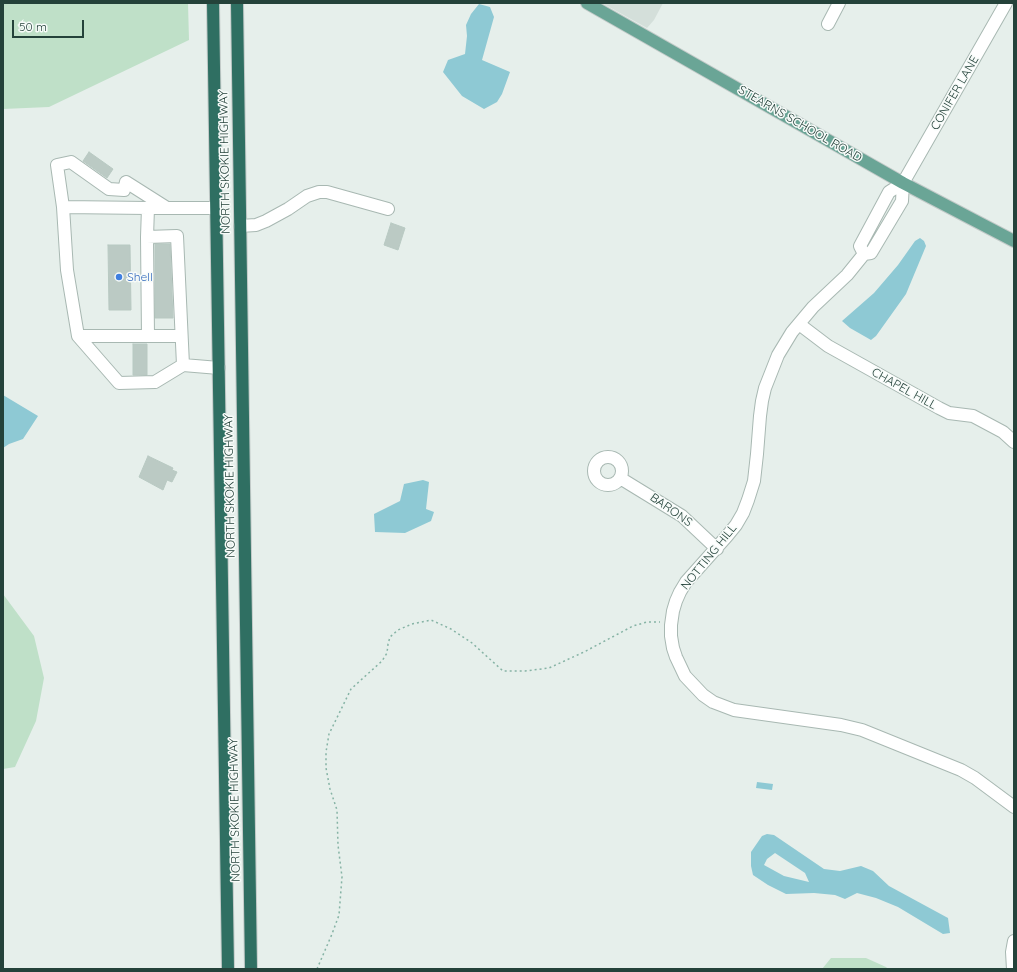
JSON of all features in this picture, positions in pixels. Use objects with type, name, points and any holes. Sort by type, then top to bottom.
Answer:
[{"type":"highway","name":"NORTH SKOKIE HIGHWAY","points":[[213,3],[228,969]]},
{"type":"highway","name":"NORTH SKOKIE HIGHWAY","points":[[237,3],[251,969]]},
{"type":"main road","name":"STEARNS SCHOOL ROAD","points":[[587,3],[903,182],[1014,241]]},
{"type":"street","points":[[828,24],[839,3]]},
{"type":"street","name":"CONIFER LANE","points":[[903,182],[1006,3]]},
{"type":"street","points":[[167,208],[126,182],[124,190],[109,189],[71,162],[57,165],[64,207],[67,270],[78,336],[119,383],[155,382],[183,365],[219,368]]},
{"type":"street","name":"NOTTING HILL","points":[[903,182],[902,201],[871,253],[864,254],[847,274],[813,307],[785,343],[778,355],[765,388],[760,416],[754,481],[748,500],[736,525],[686,582],[676,601],[671,625],[671,636],[676,657],[685,676],[703,695],[714,702],[734,710],[841,725],[862,730],[961,770],[975,778],[1014,807]]},
{"type":"street","points":[[240,226],[256,225],[266,221],[288,210],[307,196],[319,192],[327,192],[388,209]]},
{"type":"street","points":[[64,207],[216,208]]},
{"type":"street","points":[[148,208],[148,336]]},
{"type":"street","points":[[147,237],[177,236],[183,365]]},
{"type":"street","name":"CHAPEL HILL","points":[[799,324],[828,346],[939,408],[949,413],[973,416],[1003,432],[1014,442]]},
{"type":"street","points":[[78,336],[181,336]]},
{"type":"street","name":"BARONS","points":[[620,478],[682,516],[716,549]]},
{"type":"street","points":[[1013,969],[1012,952],[1014,941]]},
{"type":"path","points":[[317,969],[340,915],[342,877],[338,845],[337,810],[330,789],[326,768],[326,752],[329,734],[351,689],[382,661],[387,654],[390,637],[398,630],[412,624],[430,620],[451,629],[472,643],[503,671],[525,671],[549,668],[584,652],[633,626],[647,622],[660,622]]},
{"type":"shaded area","points":[[602,3],[663,3],[654,20],[647,28]]},
{"type":"green space","points":[[3,3],[188,3],[189,40],[49,107],[3,109]]},
{"type":"green space","points":[[3,594],[34,636],[44,678],[36,721],[15,767],[3,769]]},
{"type":"green space","points":[[831,958],[866,958],[888,969],[822,969]]},
{"type":"water","points":[[479,4],[490,7],[494,17],[482,60],[510,72],[502,94],[497,102],[484,109],[462,96],[443,72],[448,60],[465,54],[467,36],[466,25],[471,14]]},
{"type":"water","points":[[920,238],[924,241],[926,246],[906,294],[876,336],[871,340],[850,328],[842,321],[874,293],[898,265],[915,241]]},
{"type":"water","points":[[3,395],[38,416],[23,439],[3,448]]},
{"type":"water","points":[[423,480],[429,482],[426,509],[434,512],[431,521],[405,533],[375,532],[374,514],[400,501],[404,484]]},
{"type":"water","points":[[757,782],[773,784],[772,790],[756,788]]},
{"type":"water","points":[[767,834],[774,835],[824,869],[840,871],[861,866],[873,871],[889,886],[948,918],[950,933],[943,934],[898,907],[876,898],[857,893],[845,899],[835,895],[814,893],[786,894],[768,885],[753,875],[751,866],[751,852],[762,836]],"holes":[[[775,853],[805,873],[809,882],[784,876],[764,865],[767,859]]]},
{"type":"building","points":[[89,152],[113,169],[107,178],[83,161]]},
{"type":"building","points":[[391,223],[405,228],[398,250],[384,245]]},
{"type":"building","name":"Shell","points":[[155,244],[170,244],[173,318],[155,318]]},
{"type":"building","name":"Shell","points":[[108,245],[130,245],[131,310],[109,310]]},
{"type":"building","points":[[133,344],[147,344],[147,375],[133,375]]},
{"type":"building","points":[[148,456],[173,468],[172,470],[177,472],[172,482],[167,480],[163,490],[139,477]]},
{"type":"place","name":"Shell","points":[[119,277]]}]
